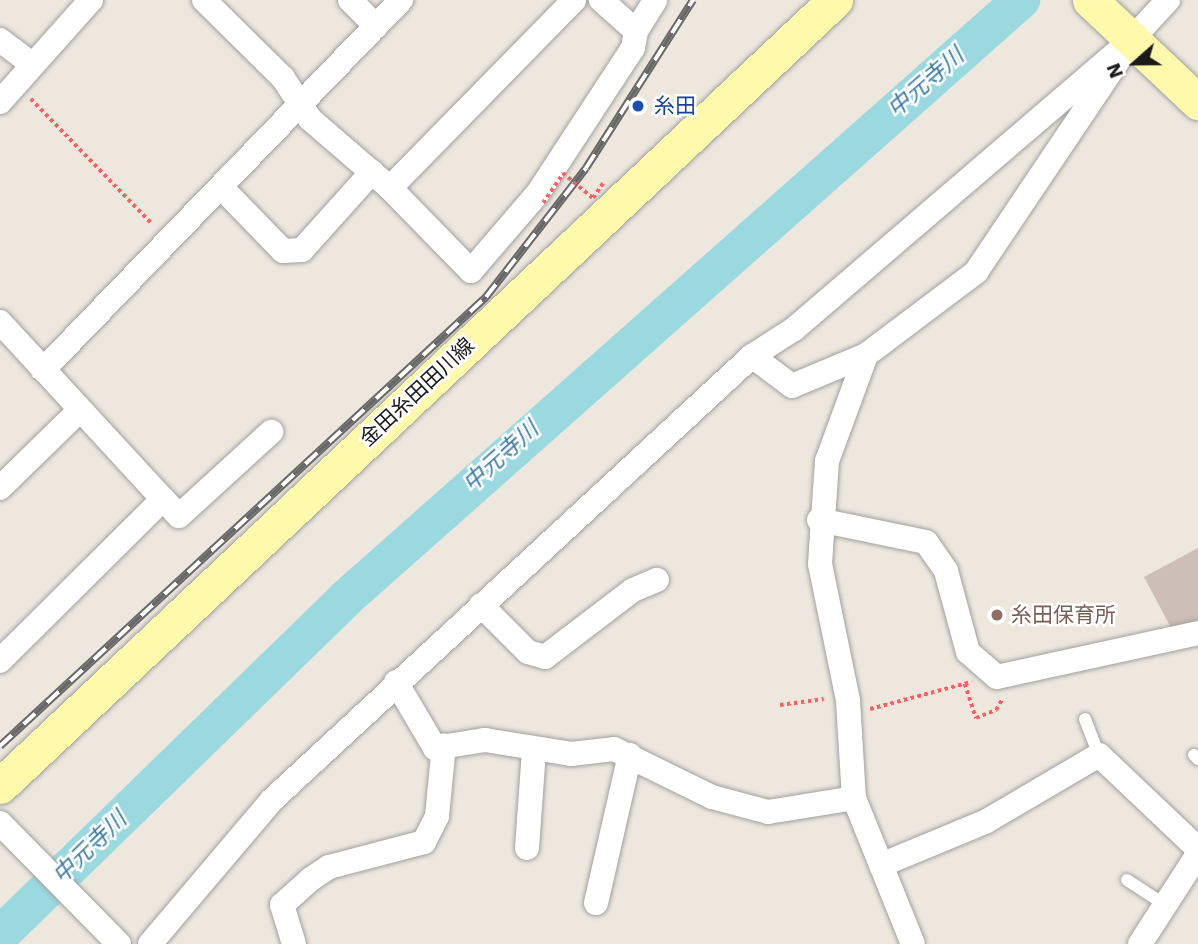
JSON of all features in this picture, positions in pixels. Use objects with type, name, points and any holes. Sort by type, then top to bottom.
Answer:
[{"type":"main road","name":"金田糸田田川線","points":[[0,786],[835,0]]},
{"type":"main road","points":[[1112,20],[1198,103]]},
{"type":"street","points":[[8,93],[91,0]]},
{"type":"street","points":[[205,0],[302,103],[310,119],[381,180],[471,271],[538,193],[633,48],[636,32],[655,0]]},
{"type":"street","points":[[350,0],[376,26]]},
{"type":"street","points":[[43,370],[401,0]]},
{"type":"street","points":[[221,187],[283,251],[302,250],[574,0]]},
{"type":"street","points":[[601,0],[636,32]]},
{"type":"street","points":[[150,944],[272,800],[396,682],[752,356],[794,329],[1112,20],[1168,0]]},
{"type":"street","points":[[752,356],[792,386],[866,355],[976,272],[1112,20]]},
{"type":"street","points":[[0,40],[33,65]]},
{"type":"street","points":[[0,322],[79,411],[179,516],[271,432]]},
{"type":"street","points":[[866,355],[839,417],[819,520],[822,586],[847,705],[854,798],[913,944]]},
{"type":"street","points":[[0,488],[79,411]]},
{"type":"street","points":[[0,661],[163,499]]},
{"type":"street","points":[[819,520],[926,542],[946,571],[968,652],[992,674],[1198,634]]},
{"type":"street","points":[[481,605],[528,652],[545,657],[633,590],[657,580]]},
{"type":"street","points":[[396,682],[435,748],[485,740],[534,750],[630,755],[712,797],[768,812],[854,798]]},
{"type":"street","points":[[294,944],[282,905],[311,879],[330,867],[424,842],[437,816],[444,745]]},
{"type":"street","points":[[527,848],[534,750]]},
{"type":"street","points":[[596,903],[630,755]]},
{"type":"street","points":[[881,865],[985,822],[1099,755],[1198,852],[1167,906],[1140,944]]},
{"type":"street","points":[[3,825],[119,944]]},
{"type":"lane","points":[[1085,719],[1099,755]]},
{"type":"lane","points":[[1127,880],[1167,906]]},
{"type":"path","points":[[8,93],[169,241]]},
{"type":"path","points":[[543,203],[563,173],[593,198],[604,183]]},
{"type":"path","points":[[780,705],[847,705],[965,684],[992,674],[1002,699],[996,710],[976,718],[965,684]]},
{"type":"building","points":[[1198,548],[1198,628],[1177,639],[1144,577]]},
{"type":"waterway","name":"中元寺川","points":[[0,935],[344,600],[1021,0]]},
{"type":"railway","points":[[0,746],[486,297],[586,168],[693,0]]},
{"type":"place","name":"糸田","points":[[638,106]]},
{"type":"place","name":"糸田保育所","points":[[997,615]]}]
